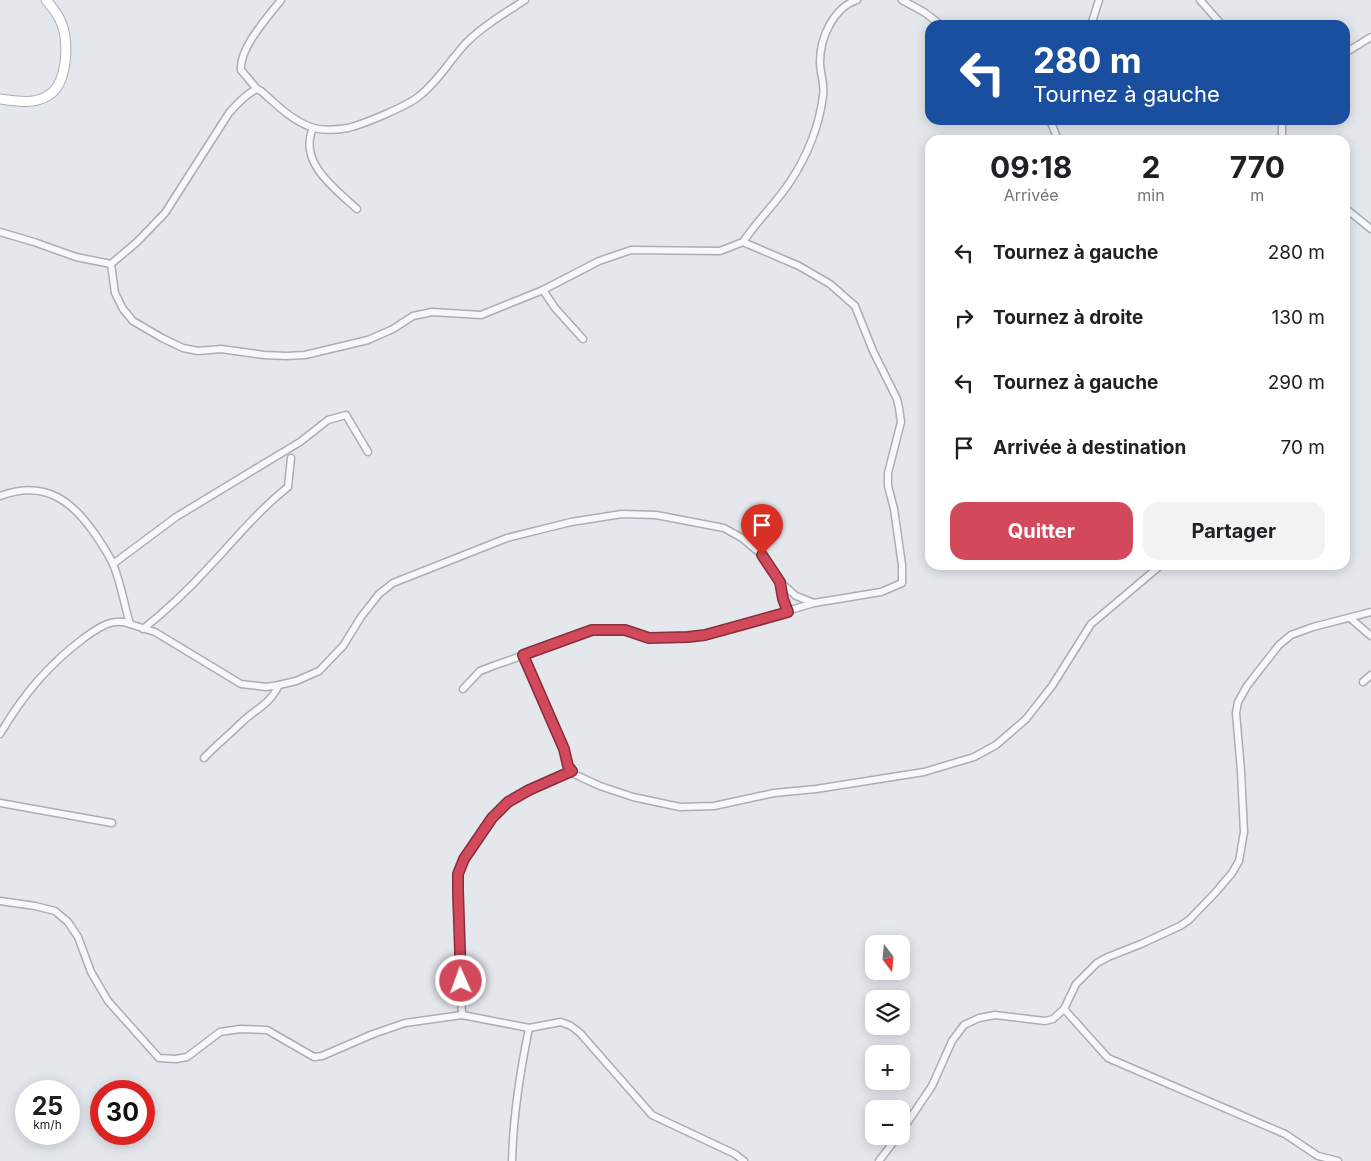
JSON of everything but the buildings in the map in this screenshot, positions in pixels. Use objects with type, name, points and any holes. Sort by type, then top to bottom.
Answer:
[{"type":"street","points":[[0,99],[24,102],[37,100],[50,95],[58,86],[65,64],[65,35],[58,15],[46,0]]},
{"type":"street","points":[[280,0],[252,39],[241,59],[241,70],[257,89],[298,120],[313,128],[332,130],[349,128],[408,104],[430,86],[467,42],[525,0]]},
{"type":"street","points":[[111,264],[115,293],[123,309],[134,320],[162,338],[183,348],[198,351],[221,350],[264,355],[305,355],[368,340],[394,329],[413,316],[432,312],[481,315],[543,290],[599,261],[631,250],[720,251],[742,242],[789,183],[809,149],[824,95],[820,62],[824,38],[834,17],[848,3],[857,0]]},
{"type":"street","points":[[902,0],[934,20]]},
{"type":"street","points":[[1093,20],[1099,0]]},
{"type":"street","points":[[1200,0],[1218,20]]},
{"type":"street","points":[[1350,50],[1371,37]]},
{"type":"street","points":[[111,264],[165,214],[229,113],[241,100],[257,89]]},
{"type":"street","points":[[313,128],[310,136],[310,156],[318,170],[331,185],[357,209]]},
{"type":"street","points":[[1350,212],[1371,229]]},
{"type":"street","points":[[0,232],[76,257],[111,264]]},
{"type":"street","points":[[463,689],[480,671],[592,630],[625,630],[649,638],[705,635],[796,610],[799,607],[814,603],[881,592],[902,583],[902,565],[888,480],[892,452],[901,422],[899,408],[897,399],[873,351],[855,306],[830,284],[799,266],[742,242]]},
{"type":"street","points":[[543,290],[555,308],[583,339]]},
{"type":"street","points":[[113,564],[176,517],[300,442],[328,420],[346,416],[368,452]]},
{"type":"street","points":[[144,629],[184,593],[267,504],[288,487],[291,458]]},
{"type":"street","points":[[0,496],[12,492],[31,491],[50,494],[67,502],[79,512],[94,532],[113,564],[130,624]]},
{"type":"street","points":[[0,734],[13,712],[42,674],[65,652],[109,623],[122,621],[155,632],[241,684],[266,687],[280,685],[296,681],[319,671],[343,646],[361,617],[379,594],[393,583],[507,538],[571,522],[622,514],[656,515],[724,528],[742,538],[762,555],[780,582],[795,595],[814,603]]},
{"type":"street","points":[[523,655],[564,749],[568,766],[572,771],[600,786],[633,797],[680,807],[714,806],[774,793],[816,789],[924,772],[974,757],[996,745],[1026,719],[1052,686],[1091,624],[1155,570]]},
{"type":"street","points":[[780,582],[788,612]]},
{"type":"street","points":[[795,595],[796,610]]},
{"type":"street","points":[[910,1119],[932,1086],[952,1041],[964,1025],[979,1018],[995,1015],[1045,1021],[1053,1019],[1064,1010],[1076,984],[1096,963],[1180,926],[1196,913],[1232,873],[1240,856],[1244,832],[1236,713],[1238,702],[1247,686],[1284,640],[1298,631],[1371,612]]},
{"type":"street","points":[[1350,618],[1371,636]]},
{"type":"street","points":[[1364,682],[1371,675]]},
{"type":"street","points":[[204,758],[241,723],[273,698],[280,685]]},
{"type":"street","points":[[462,1015],[458,874],[464,859],[492,818],[508,802],[529,790],[572,771]]},
{"type":"street","points":[[0,802],[112,823]]},
{"type":"street","points":[[0,901],[55,911],[68,922],[78,937],[91,972],[108,1001],[159,1058],[176,1059],[188,1057],[220,1032],[240,1029],[267,1030],[308,1055],[322,1056],[373,1034],[405,1023],[462,1015],[529,1028],[562,1022],[580,1033],[652,1115],[735,1154],[744,1161]]},
{"type":"street","points":[[1064,1010],[1108,1058],[1285,1134],[1318,1156],[1338,1161]]},
{"type":"street","points":[[512,1161],[512,1138],[517,1090],[529,1028]]},
{"type":"street","points":[[879,1161],[891,1145]]},
{"type":"route","points":[[461,981],[458,874],[464,859],[492,818],[508,802],[529,790],[572,771],[568,766],[564,749],[523,655],[592,630],[625,630],[649,638],[688,637],[705,635],[788,612],[780,588],[780,582],[762,555]]}]
